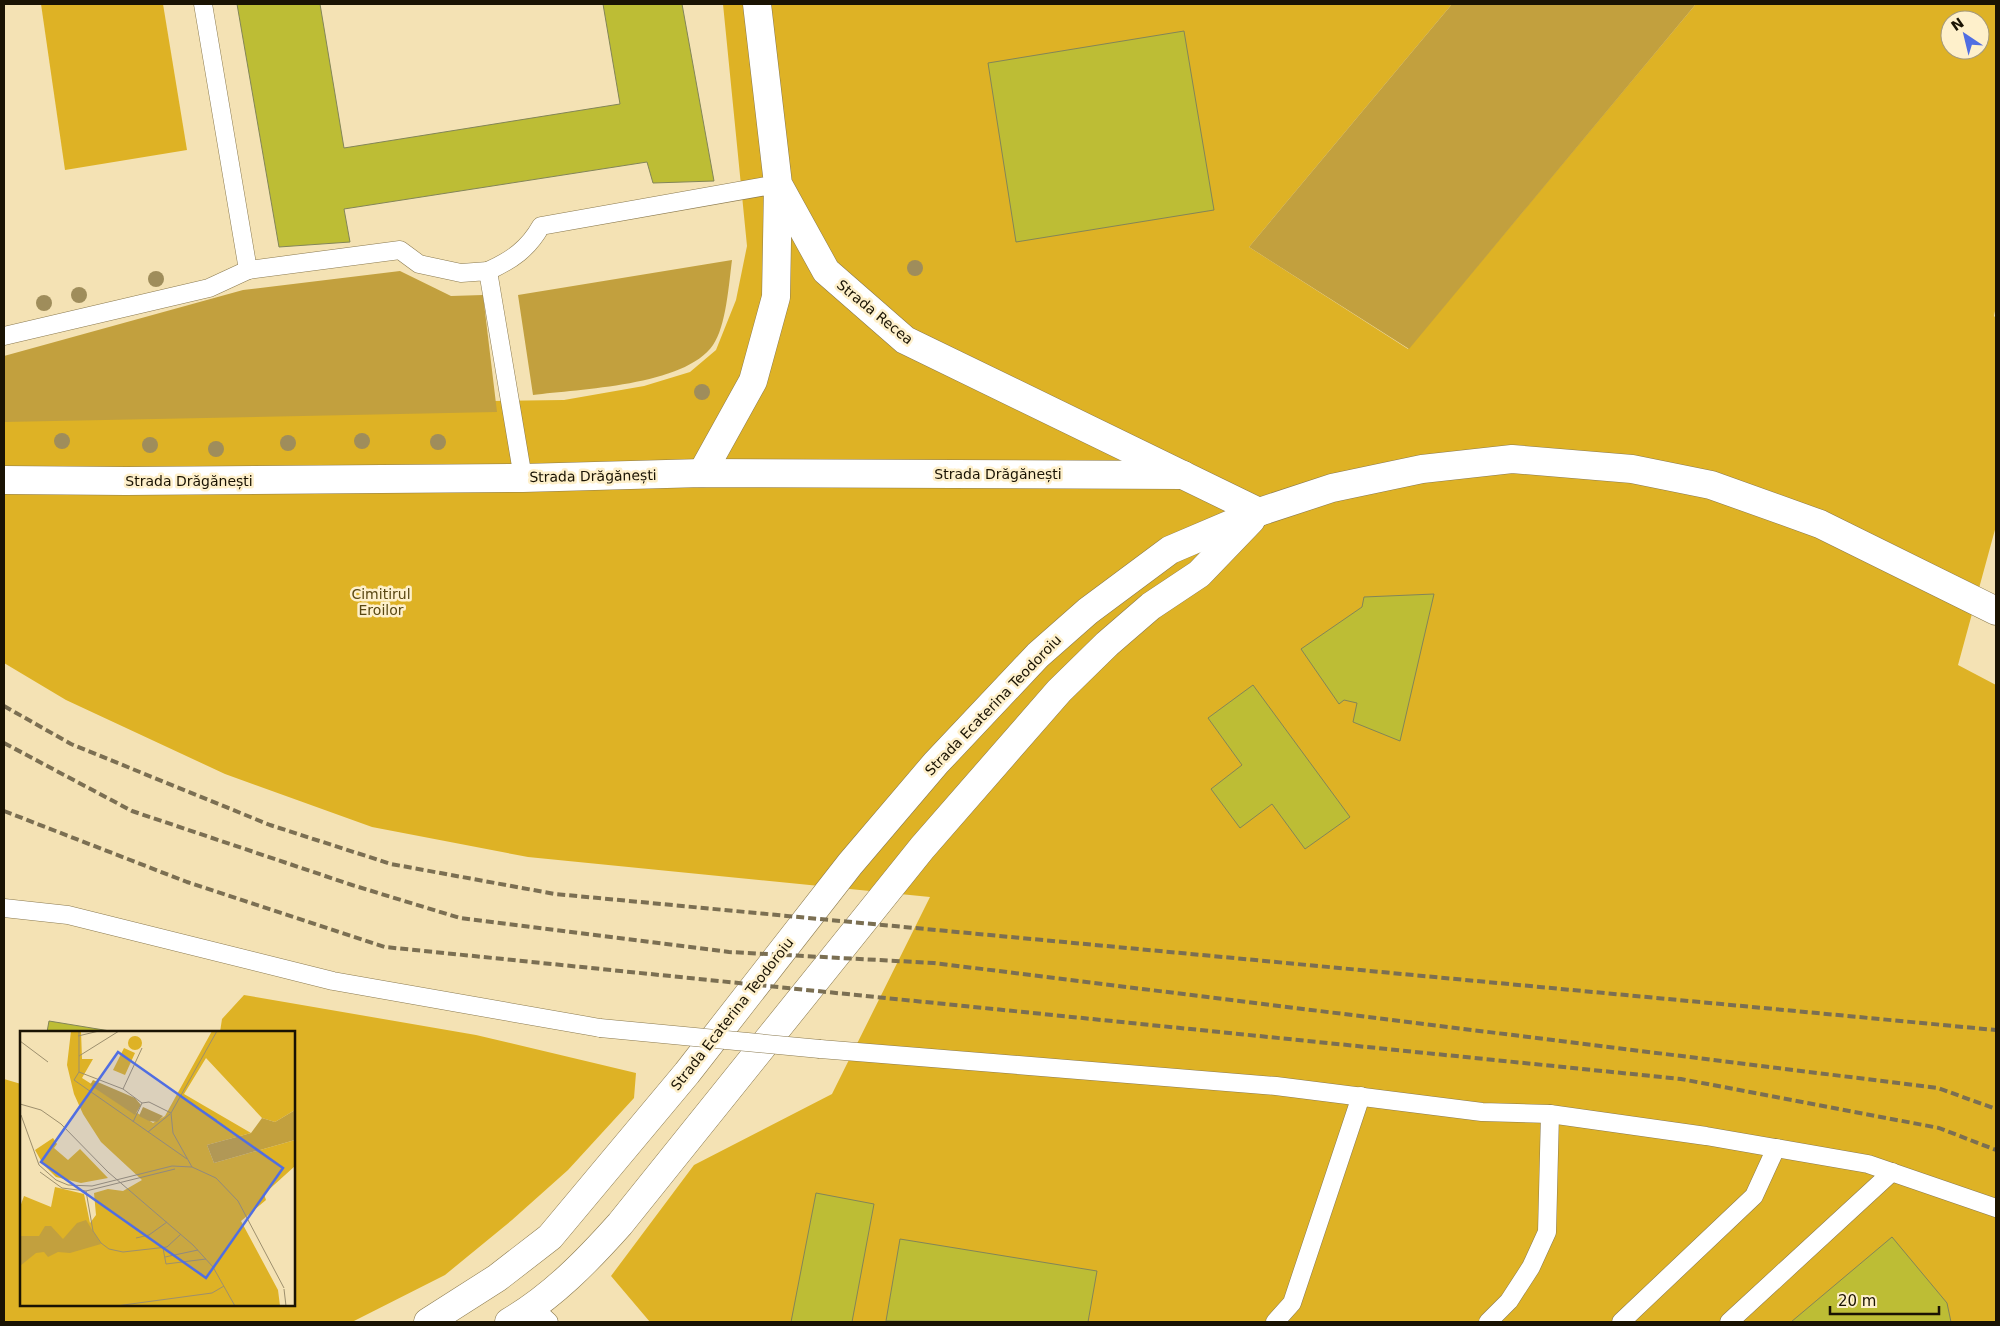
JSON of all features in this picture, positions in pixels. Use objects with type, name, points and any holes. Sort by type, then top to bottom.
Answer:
[{"type":"main road","name":"Strada Recea","points":[[757,4],[778,184],[826,271],[905,340],[1259,512]]},
{"type":"main road","points":[[702,473],[753,381],[776,297],[778,184]]},
{"type":"main road","name":"Strada Ecaterina Teodoroiu","points":[[428,1322],[497,1278],[550,1237],[687,1073],[850,864],[936,763],[1038,655],[1088,611],[1170,550],[1259,512],[1332,488],[1422,469],[1512,459],[1632,469],[1711,485],[1820,524],[1996,611]]},
{"type":"main road","name":"Strada Drăgănești","points":[[4,480],[523,478],[702,473],[1183,475]]},
{"type":"main road","points":[[509,1322],[542,1315],[620,1224],[922,848],[1059,691],[1107,644],[1152,606],[1199,574],[1259,512]]},
{"type":"lane","points":[[203,4],[248,270]]},
{"type":"lane","points":[[4,336],[209,288],[248,270],[400,250],[419,264],[461,273],[488,271],[511,261],[534,239],[541,226],[778,184]]},
{"type":"lane","points":[[488,271],[523,478]]},
{"type":"lane","points":[[4,908],[68,915],[333,981],[600,1028],[820,1049],[1276,1086],[1482,1112],[1550,1114],[1706,1136],[1868,1164],[1996,1208]]},
{"type":"lane","points":[[1275,1322],[1292,1303],[1360,1096]]},
{"type":"lane","points":[[1488,1322],[1509,1301],[1531,1267],[1547,1232],[1550,1114]]},
{"type":"lane","points":[[1621,1322],[1754,1196],[1776,1148]]},
{"type":"lane","points":[[1729,1322],[1892,1172]]},
{"type":"green space","points":[[41,4],[163,4],[187,150],[65,170]]},
{"type":"green space","name":"Cimitirul Eroilor","points":[[723,4],[1452,4],[1249,247],[1408,349],[1696,4],[1996,4],[1996,306],[1994,316],[1996,318],[1996,526],[1958,665],[1996,685],[1996,1322],[650,1322],[611,1276],[694,1165],[832,1094],[930,897],[528,857],[372,827],[225,774],[66,700],[4,663],[4,407],[564,400],[644,386],[690,372],[716,350],[736,300],[747,246]]},
{"type":"green space","points":[[244,995],[476,1035],[636,1073],[634,1098],[568,1170],[512,1220],[445,1275],[352,1322],[4,1322],[4,1079],[20,1084],[20,1306],[295,1306],[295,1031],[220,1031],[222,1019]]},
{"type":"shaded area","points":[[1452,4],[1696,4],[1409,349],[1249,247]]},
{"type":"shaded area","points":[[732,260],[721,327],[713,345],[699,359],[680,369],[630,383],[533,395],[518,295]]},
{"type":"shaded area","points":[[400,271],[451,296],[483,295],[497,412],[4,422],[4,356],[243,290]]},
{"type":"building","points":[[237,4],[320,4],[344,148],[620,104],[603,4],[682,4],[714,181],[653,183],[647,162],[344,209],[350,242],[279,247]]},
{"type":"building","points":[[1184,31],[1214,210],[1016,242],[988,63]]},
{"type":"building","points":[[1434,594],[1400,741],[1353,722],[1357,703],[1344,700],[1339,704],[1301,649],[1362,607],[1364,597]]},
{"type":"building","points":[[1253,685],[1350,817],[1305,849],[1272,804],[1240,828],[1211,789],[1242,765],[1208,718]]},
{"type":"building","points":[[49,1021],[110,1031],[47,1031]]},
{"type":"building","points":[[816,1193],[874,1204],[852,1322],[791,1322]]},
{"type":"building","points":[[1892,1237],[1947,1303],[1951,1322],[1791,1322]]},
{"type":"building","points":[[900,1239],[1097,1271],[1088,1322],[886,1321]]},
{"type":"railway","points":[[4,706],[71,744],[270,825],[391,864],[555,894],[1996,1030]]},
{"type":"railway","points":[[4,743],[132,811],[352,885],[460,918],[729,952],[934,963],[1938,1088],[1996,1109]]},
{"type":"railway","points":[[4,811],[187,882],[385,947],[1681,1079],[1939,1128],[1996,1150]]}]
